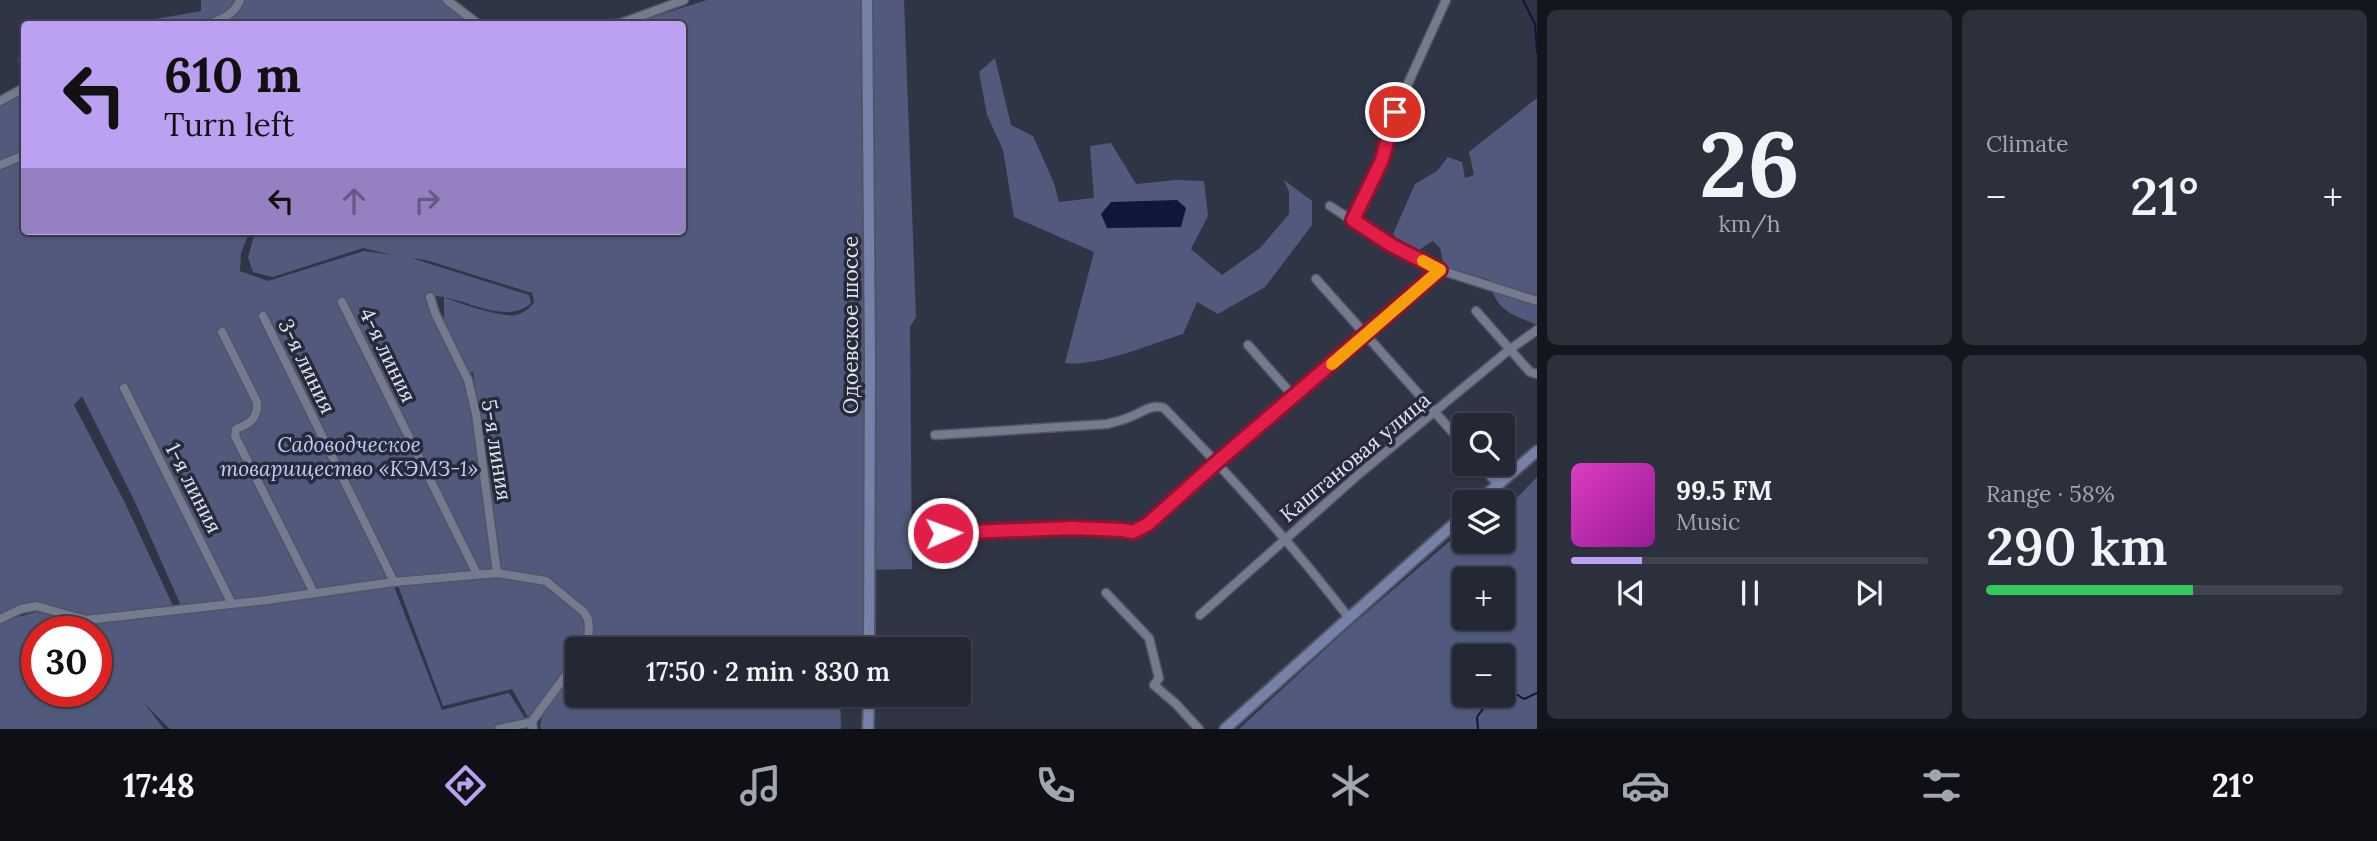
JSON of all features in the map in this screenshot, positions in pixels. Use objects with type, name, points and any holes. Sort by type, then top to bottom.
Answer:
[{"type":"main road","name":"Одоевское шоссе","points":[[867,0],[869,637]]},
{"type":"main road","points":[[1492,490],[1537,451]]},
{"type":"main road","points":[[1225,729],[1452,526]]},
{"type":"main road","points":[[868,729],[869,707]]},
{"type":"street","points":[[216,21],[225,18],[238,6],[240,0]]},
{"type":"street","points":[[447,0],[474,21]]},
{"type":"street","points":[[628,21],[684,0]]},
{"type":"street","points":[[1353,220],[1382,160],[1395,112],[1446,0]]},
{"type":"street","points":[[0,101],[21,90]]},
{"type":"street","points":[[0,164],[21,156]]},
{"type":"street","points":[[1330,206],[1391,245],[1440,270],[1537,301]]},
{"type":"street","points":[[943,533],[1072,528],[1133,532],[1148,524],[1440,270]]},
{"type":"street","points":[[1316,279],[1452,431]]},
{"type":"street","name":"5-я линия","points":[[430,298],[468,380],[477,414],[497,573]]},
{"type":"street","name":"4-я линия","points":[[342,302],[477,574]]},
{"type":"street","points":[[1476,312],[1530,372],[1537,374]]},
{"type":"street","name":"3-я линия","points":[[263,316],[394,582]]},
{"type":"street","name":"Каштановая улица","points":[[1200,615],[1509,349],[1537,330]]},
{"type":"street","points":[[222,332],[257,402],[258,411],[252,421],[236,429],[235,436],[314,593]]},
{"type":"street","points":[[1248,345],[1294,397]]},
{"type":"street","name":"1-я линия","points":[[124,388],[232,604]]},
{"type":"street","points":[[935,435],[1107,424],[1132,417],[1157,405],[1164,408],[1217,462],[1323,584],[1349,618]]},
{"type":"street","points":[[1490,476],[1498,485]]},
{"type":"street","points":[[0,620],[29,606],[86,620],[394,582],[497,573],[547,581],[584,612],[588,619],[588,637]]},
{"type":"street","points":[[1106,593],[1149,638],[1159,678],[1154,685],[1199,729]]},
{"type":"street","points":[[499,729],[533,725],[565,678]]},
{"type":"green space","points":[[201,0],[451,0],[481,21],[144,21],[201,11]]},
{"type":"green space","name":"Садоводческое товарищество «КЭМЗ-1»","points":[[707,0],[904,0],[916,317],[910,327],[912,569],[864,570],[864,637],[590,637],[583,608],[544,576],[500,572],[473,372],[467,373],[444,326],[444,297],[427,296],[467,381],[474,410],[495,571],[182,608],[135,502],[82,396],[74,405],[125,503],[175,610],[81,616],[30,603],[0,613],[0,100],[21,93],[21,235],[248,235],[241,253],[240,271],[268,281],[364,251],[393,255],[363,248],[273,277],[253,272],[248,258],[254,235],[686,235],[686,21],[640,21]],"holes":[[[411,258],[426,260],[532,293],[534,302],[524,312],[516,315],[480,309],[446,298],[508,312],[520,310],[531,303],[529,295]]]},
{"type":"green space","points":[[21,56],[21,78],[18,58]]},
{"type":"green space","points":[[995,58],[1011,125],[1033,136],[1054,183],[1059,202],[1094,198],[1090,146],[1111,143],[1136,184],[1176,180],[1204,181],[1208,216],[1191,249],[1222,275],[1260,248],[1289,214],[1289,192],[1284,180],[1312,201],[1312,225],[1265,287],[1218,314],[1197,302],[1183,334],[1093,362],[1065,363],[1094,252],[1014,217],[1003,150],[987,115],[979,72]]},
{"type":"green space","points":[[1537,98],[1537,325],[1505,310],[1496,298],[1488,279],[1444,267],[1440,248],[1433,241],[1411,255],[1393,234],[1415,184],[1437,171],[1448,157],[1462,162],[1465,178],[1474,175],[1469,152]]},
{"type":"green space","points":[[1537,477],[1537,729],[1239,729],[1346,630],[1452,539],[1452,553],[1515,553],[1515,499]]},
{"type":"green space","points":[[482,575],[520,578],[548,585],[587,620],[587,636],[565,637],[565,671],[529,719],[512,689],[443,706],[397,583]]},
{"type":"green space","points":[[393,584],[442,710],[509,693],[532,729],[170,729],[144,703],[164,729],[0,729],[0,622],[21,616],[21,707],[112,707],[112,618]]},
{"type":"green space","points":[[36,612],[52,616],[22,616]]},
{"type":"green space","points":[[565,681],[565,707],[840,707],[841,729],[541,729],[542,716]]},
{"type":"shaded area","points":[[1177,200],[1186,208],[1181,227],[1107,228],[1101,214],[1111,202]]},
{"type":"waterway","points":[[1523,0],[1535,24],[1537,52]]},
{"type":"waterway","points":[[1515,693],[1524,699],[1537,693]]},
{"type":"waterway","points":[[1478,729],[1477,717],[1484,707]]},
{"type":"slow traffic","points":[[1332,364],[1440,270],[1423,261]]},
{"type":"route","points":[[943,533],[1072,528],[1133,532],[1148,524],[1440,270],[1391,245],[1353,220],[1382,160],[1395,112]]}]
